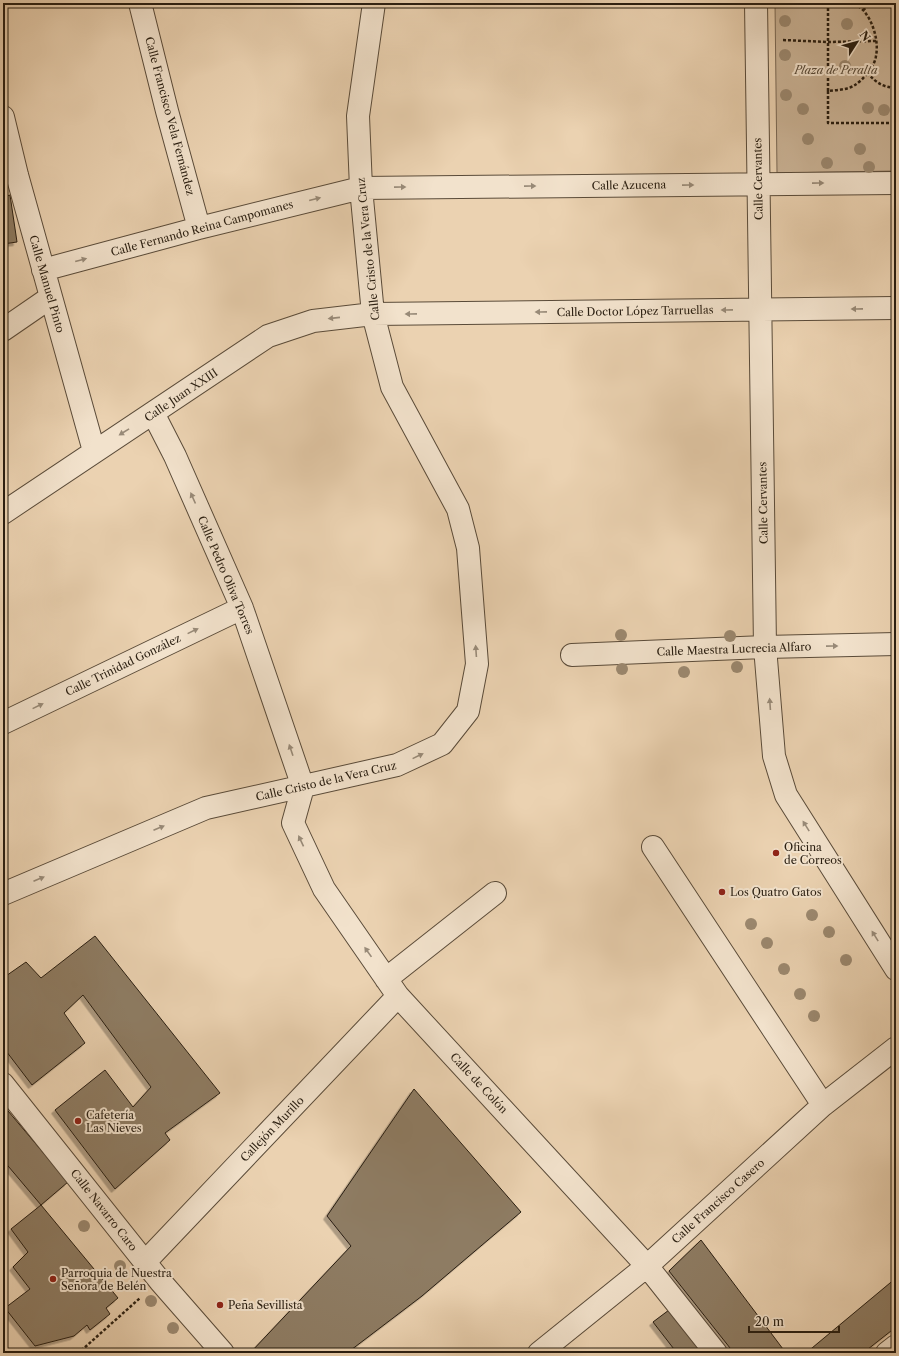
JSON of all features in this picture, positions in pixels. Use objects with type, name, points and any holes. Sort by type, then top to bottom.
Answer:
[{"type":"street","name":"Calle Francisco Vela Fernández","points":[[140,3],[167,111],[199,228]]},
{"type":"street","name":"Calle Cristo de la Vera Cruz","points":[[3,894],[206,808],[397,765],[442,744],[468,711],[477,664],[468,548],[458,509],[392,388],[373,314],[361,188],[358,116],[374,3]]},
{"type":"street","name":"Calle Cervantes","points":[[756,3],[765,647],[774,756],[786,795],[896,969]]},
{"type":"street","name":"Calle Manuel Pinto","points":[[3,116],[10,177],[43,270],[94,451]]},
{"type":"street","name":"Calle Azucena","points":[[361,188],[896,183]]},
{"type":"street","name":"Calle Fernando Reina Campomanes","points":[[43,270],[199,228],[361,188]]},
{"type":"street","points":[[3,330],[51,298]]},
{"type":"street","name":"Calle Doctor López Tarruellas","points":[[373,314],[896,308]]},
{"type":"street","name":"Calle Juan XXIII","points":[[3,512],[268,336],[313,321],[373,314]]},
{"type":"street","name":"Calle Pedro Oliva Torres","points":[[153,413],[178,463],[242,608],[303,787]]},
{"type":"street","name":"Calle Trinidad González","points":[[3,722],[242,608]]},
{"type":"street","name":"Calle Maestra Lucrecia Alfaro","points":[[572,655],[765,647],[896,644]]},
{"type":"street","name":"Calle de Colón","points":[[303,787],[293,823],[324,889],[392,987],[647,1266],[716,1353]]},
{"type":"street","points":[[653,847],[822,1105]]},
{"type":"street","name":"Callejón Murillo","points":[[145,1262],[392,987],[495,893]]},
{"type":"street","name":"Calle Francisco Casero","points":[[539,1353],[647,1266],[822,1105],[896,1048]]},
{"type":"street","name":"Calle Navarro Caro","points":[[3,1084],[160,1281],[223,1353]]},
{"type":"street","points":[[887,1353],[896,1346]]},
{"type":"path","points":[[828,3],[828,123],[896,123]]},
{"type":"path","points":[[828,91],[843,90],[855,85],[870,71],[876,56],[876,41],[872,23],[863,10],[853,3]]},
{"type":"path","points":[[863,10],[872,3]]},
{"type":"path","points":[[757,39],[828,42],[876,41]]},
{"type":"path","points":[[867,73],[875,81],[886,88],[896,88]]},
{"type":"path","points":[[61,1353],[83,1349],[160,1281]]},
{"type":"green space","name":"Plaza de Peralta","points":[[775,3],[896,3],[896,171],[777,173]]},
{"type":"building","points":[[10,195],[17,242],[3,244],[3,197]]},
{"type":"building","points":[[95,936],[220,1093],[165,1133],[170,1140],[115,1189],[55,1110],[105,1070],[133,1107],[151,1087],[83,995],[64,1013],[85,1043],[32,1085],[3,1047],[3,978],[26,962],[41,978]]},
{"type":"building","points":[[414,1089],[521,1212],[422,1296],[347,1353],[251,1353],[351,1246],[327,1216]]},
{"type":"building","points":[[3,1105],[68,1182],[41,1205],[3,1160]]},
{"type":"building","name":"Parroquia de Nuestra Señora de Belén","points":[[41,1205],[118,1298],[106,1308],[110,1314],[90,1330],[87,1325],[74,1336],[35,1346],[5,1308],[30,1289],[13,1267],[28,1252],[11,1229]]},
{"type":"building","points":[[701,1240],[786,1353],[734,1353],[669,1271]]},
{"type":"building","points":[[896,1278],[896,1327],[863,1353],[806,1353]]},
{"type":"building","points":[[677,1304],[713,1353],[677,1353],[653,1322]]},
{"type":"place","name":"Oficina de Correos","points":[[776,853]]},
{"type":"place","name":"Los Quatro Gatos","points":[[722,892]]},
{"type":"place","name":"Cafetería Las Nieves","points":[[78,1121]]},
{"type":"place","name":"Parroquia de Nuestra Señora de Belén","points":[[53,1279]]},
{"type":"place","name":"Peña Sevillista","points":[[220,1305]]}]
